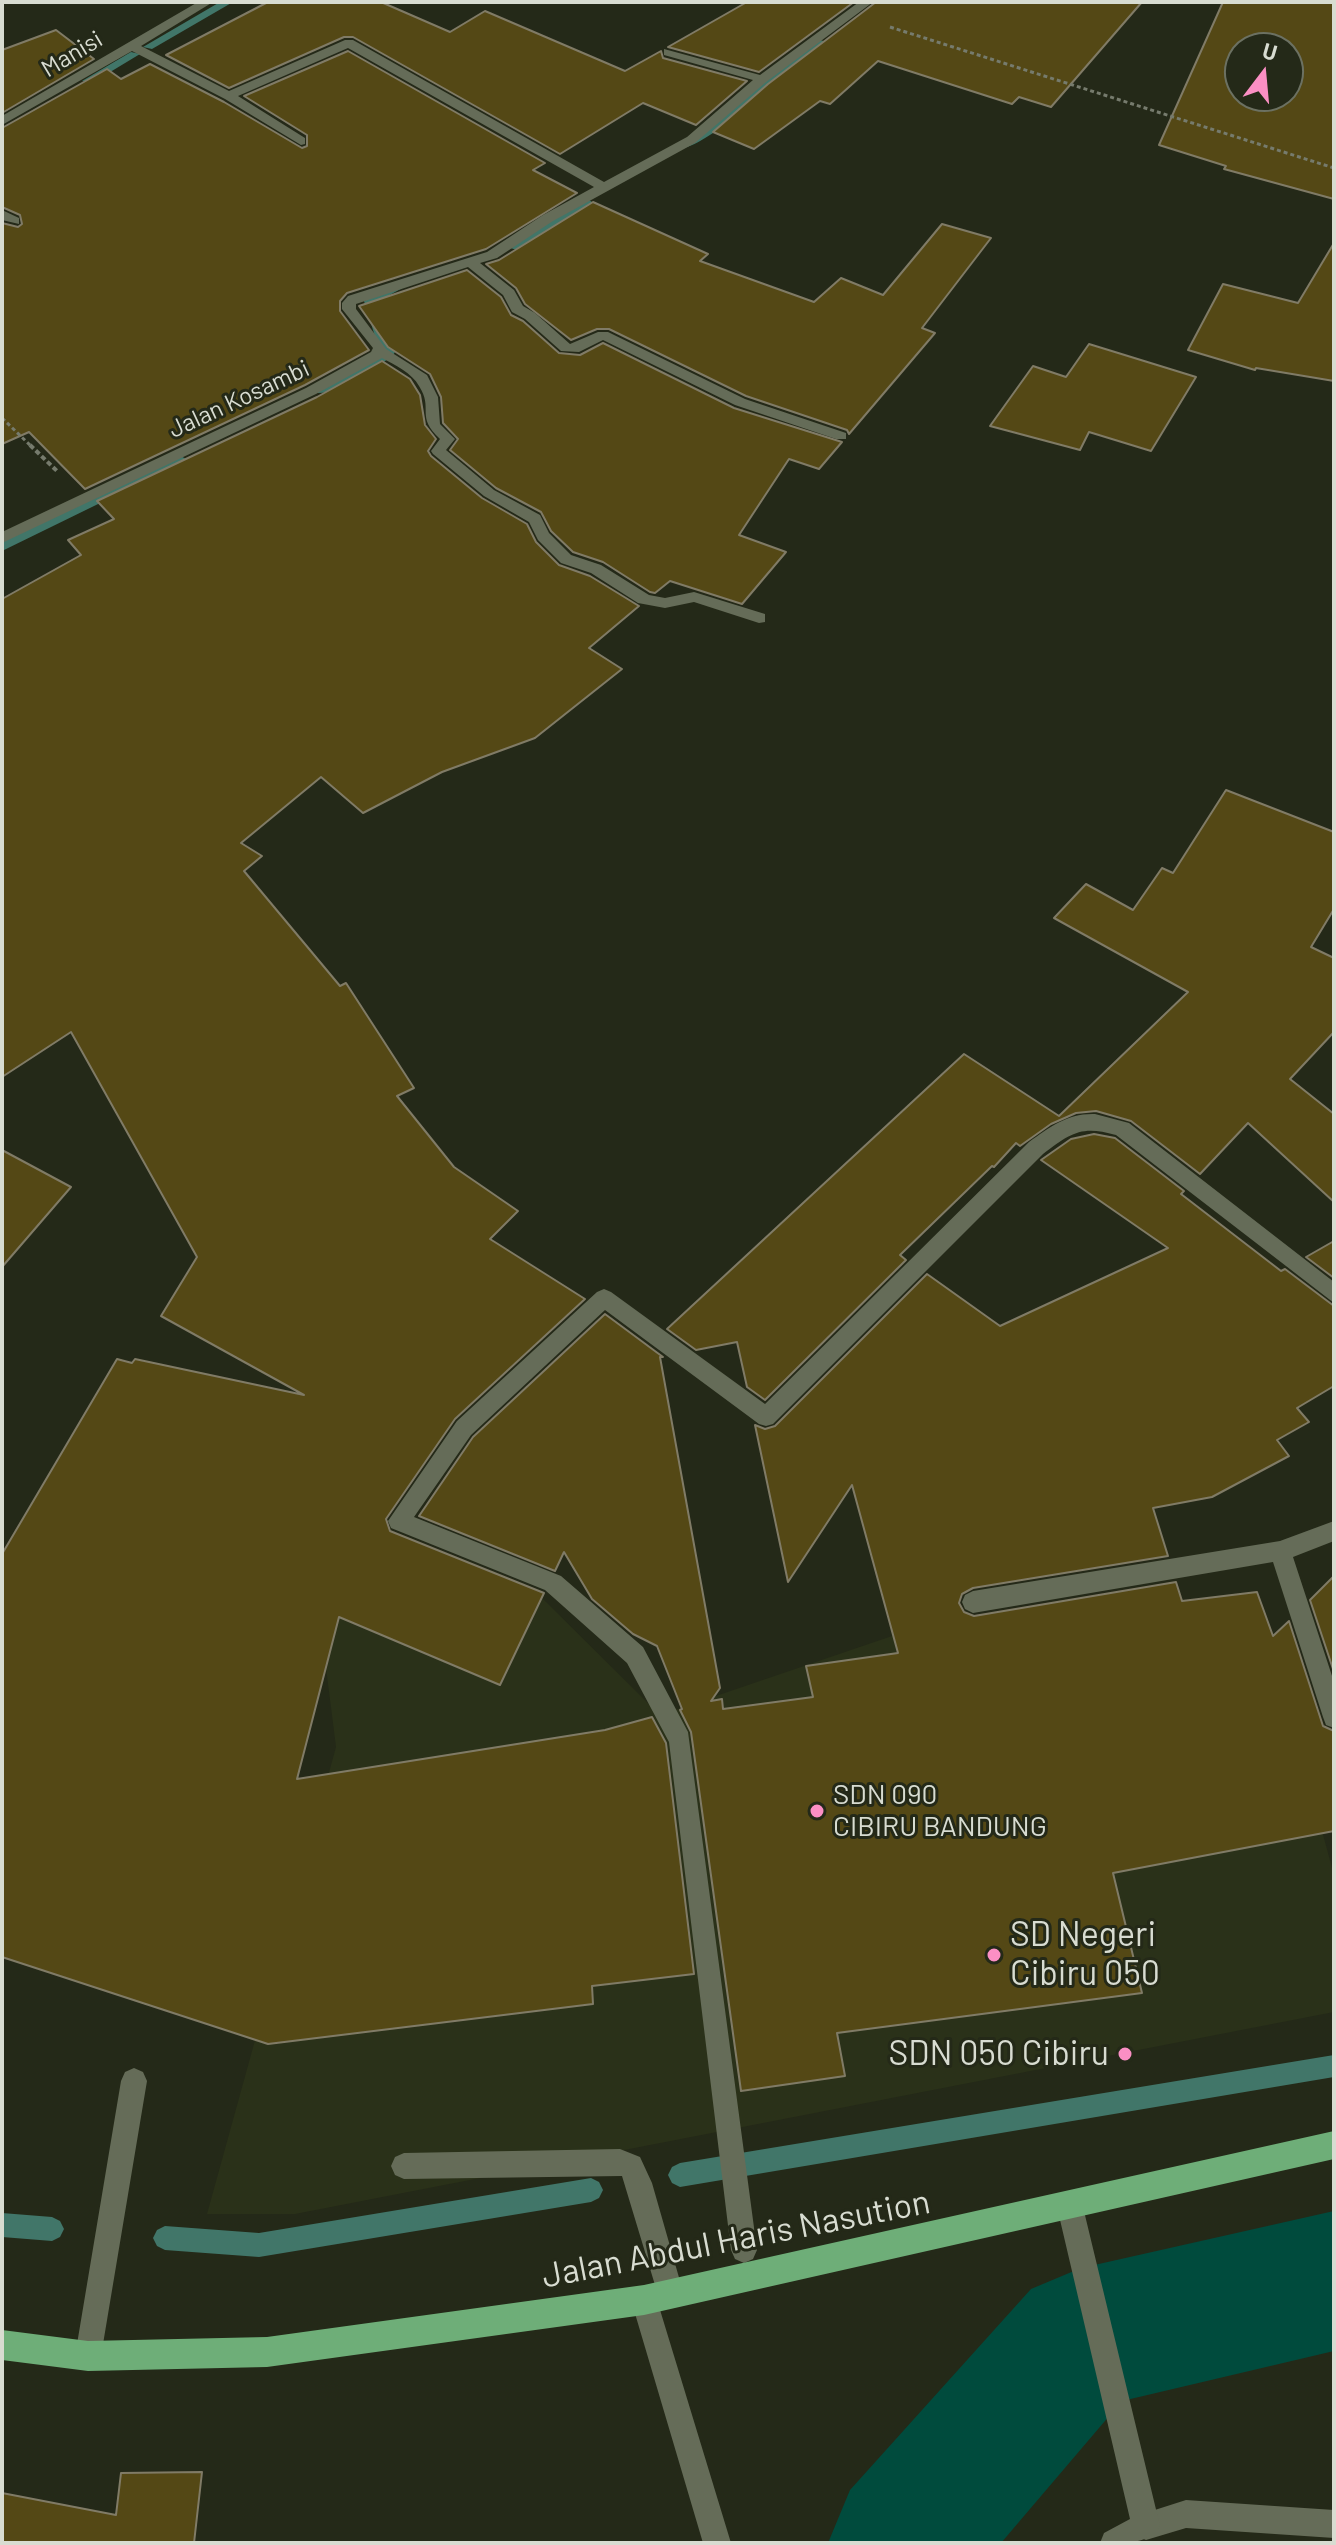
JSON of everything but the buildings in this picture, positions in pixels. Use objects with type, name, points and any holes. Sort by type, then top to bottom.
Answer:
[{"type":"highway","name":"Jalan Abdul Haris Nasution","points":[[2,2345],[88,2356],[267,2352],[657,2298],[1334,2145]]},
{"type":"street","points":[[173,2],[185,14]]},
{"type":"street","name":"Manisi","points":[[2,121],[207,2]]},
{"type":"street","points":[[759,618],[694,597],[665,603],[644,599],[596,569],[566,559],[543,536],[535,519],[489,493],[438,451],[448,439],[433,425],[431,393],[425,380],[381,352],[349,303],[409,278],[492,255],[548,218],[691,140],[762,79],[867,2]]},
{"type":"street","points":[[229,96],[349,43],[605,188]]},
{"type":"street","points":[[130,45],[229,96],[301,141]]},
{"type":"street","points":[[668,52],[762,79]]},
{"type":"street","points":[[472,263],[509,293],[517,309],[530,316],[566,348],[585,345],[603,335],[740,402],[841,436]]},
{"type":"street","name":"Jalan Kosambi","points":[[2,538],[311,391],[381,352]]},
{"type":"street","points":[[744,2250],[680,1740],[635,1655],[553,1583],[399,1521],[464,1428],[604,1298],[766,1417],[1036,1148],[1069,1124],[1095,1120],[1122,1129],[1334,1294]]},
{"type":"street","points":[[973,1602],[1280,1551],[1334,1531]]},
{"type":"street","points":[[1280,1551],[1334,1717]]},
{"type":"street","points":[[88,2356],[134,2081]]},
{"type":"street","points":[[404,2166],[620,2162],[631,2166],[643,2196],[657,2298],[717,2543]]},
{"type":"street","points":[[1070,2207],[1146,2526]]},
{"type":"street","points":[[1114,2543],[1146,2526],[1186,2514],[1334,2524]]},
{"type":"path","points":[[851,15],[1334,168]]},
{"type":"path","points":[[2,418],[85,497]]},
{"type":"shaded area","name":"SDN 090 CIBIRU BANDUNG","points":[[304,1494],[542,1598],[660,1715],[895,1635],[1257,1592],[1334,1875],[1334,2012],[295,2214],[207,2214],[336,1747]]},
{"type":"waterway","points":[[148,47],[228,2]]},
{"type":"waterway","points":[[685,146],[712,131],[819,41]]},
{"type":"waterway","points":[[88,81],[135,54]]},
{"type":"waterway","points":[[513,247],[586,202]]},
{"type":"waterway","points":[[389,352],[384,346],[370,301],[400,286]]},
{"type":"waterway","points":[[321,390],[368,368],[384,356]]},
{"type":"waterway","points":[[2,546],[179,459]]},
{"type":"waterway","points":[[680,2175],[1334,2066]]},
{"type":"waterway","points":[[165,2238],[259,2245],[591,2190]]},
{"type":"waterway","points":[[2,2225],[52,2229]]},
{"type":"waterway","points":[[903,2543],[1081,2339],[1334,2281]]},
{"type":"place","name":"SDN 090 CIBIRU BANDUNG","points":[[817,1811]]},
{"type":"place","name":"SD Negeri Cibiru 050","points":[[994,1955]]},
{"type":"place","name":"SDN 050 Cibiru","points":[[1125,2054]]}]
